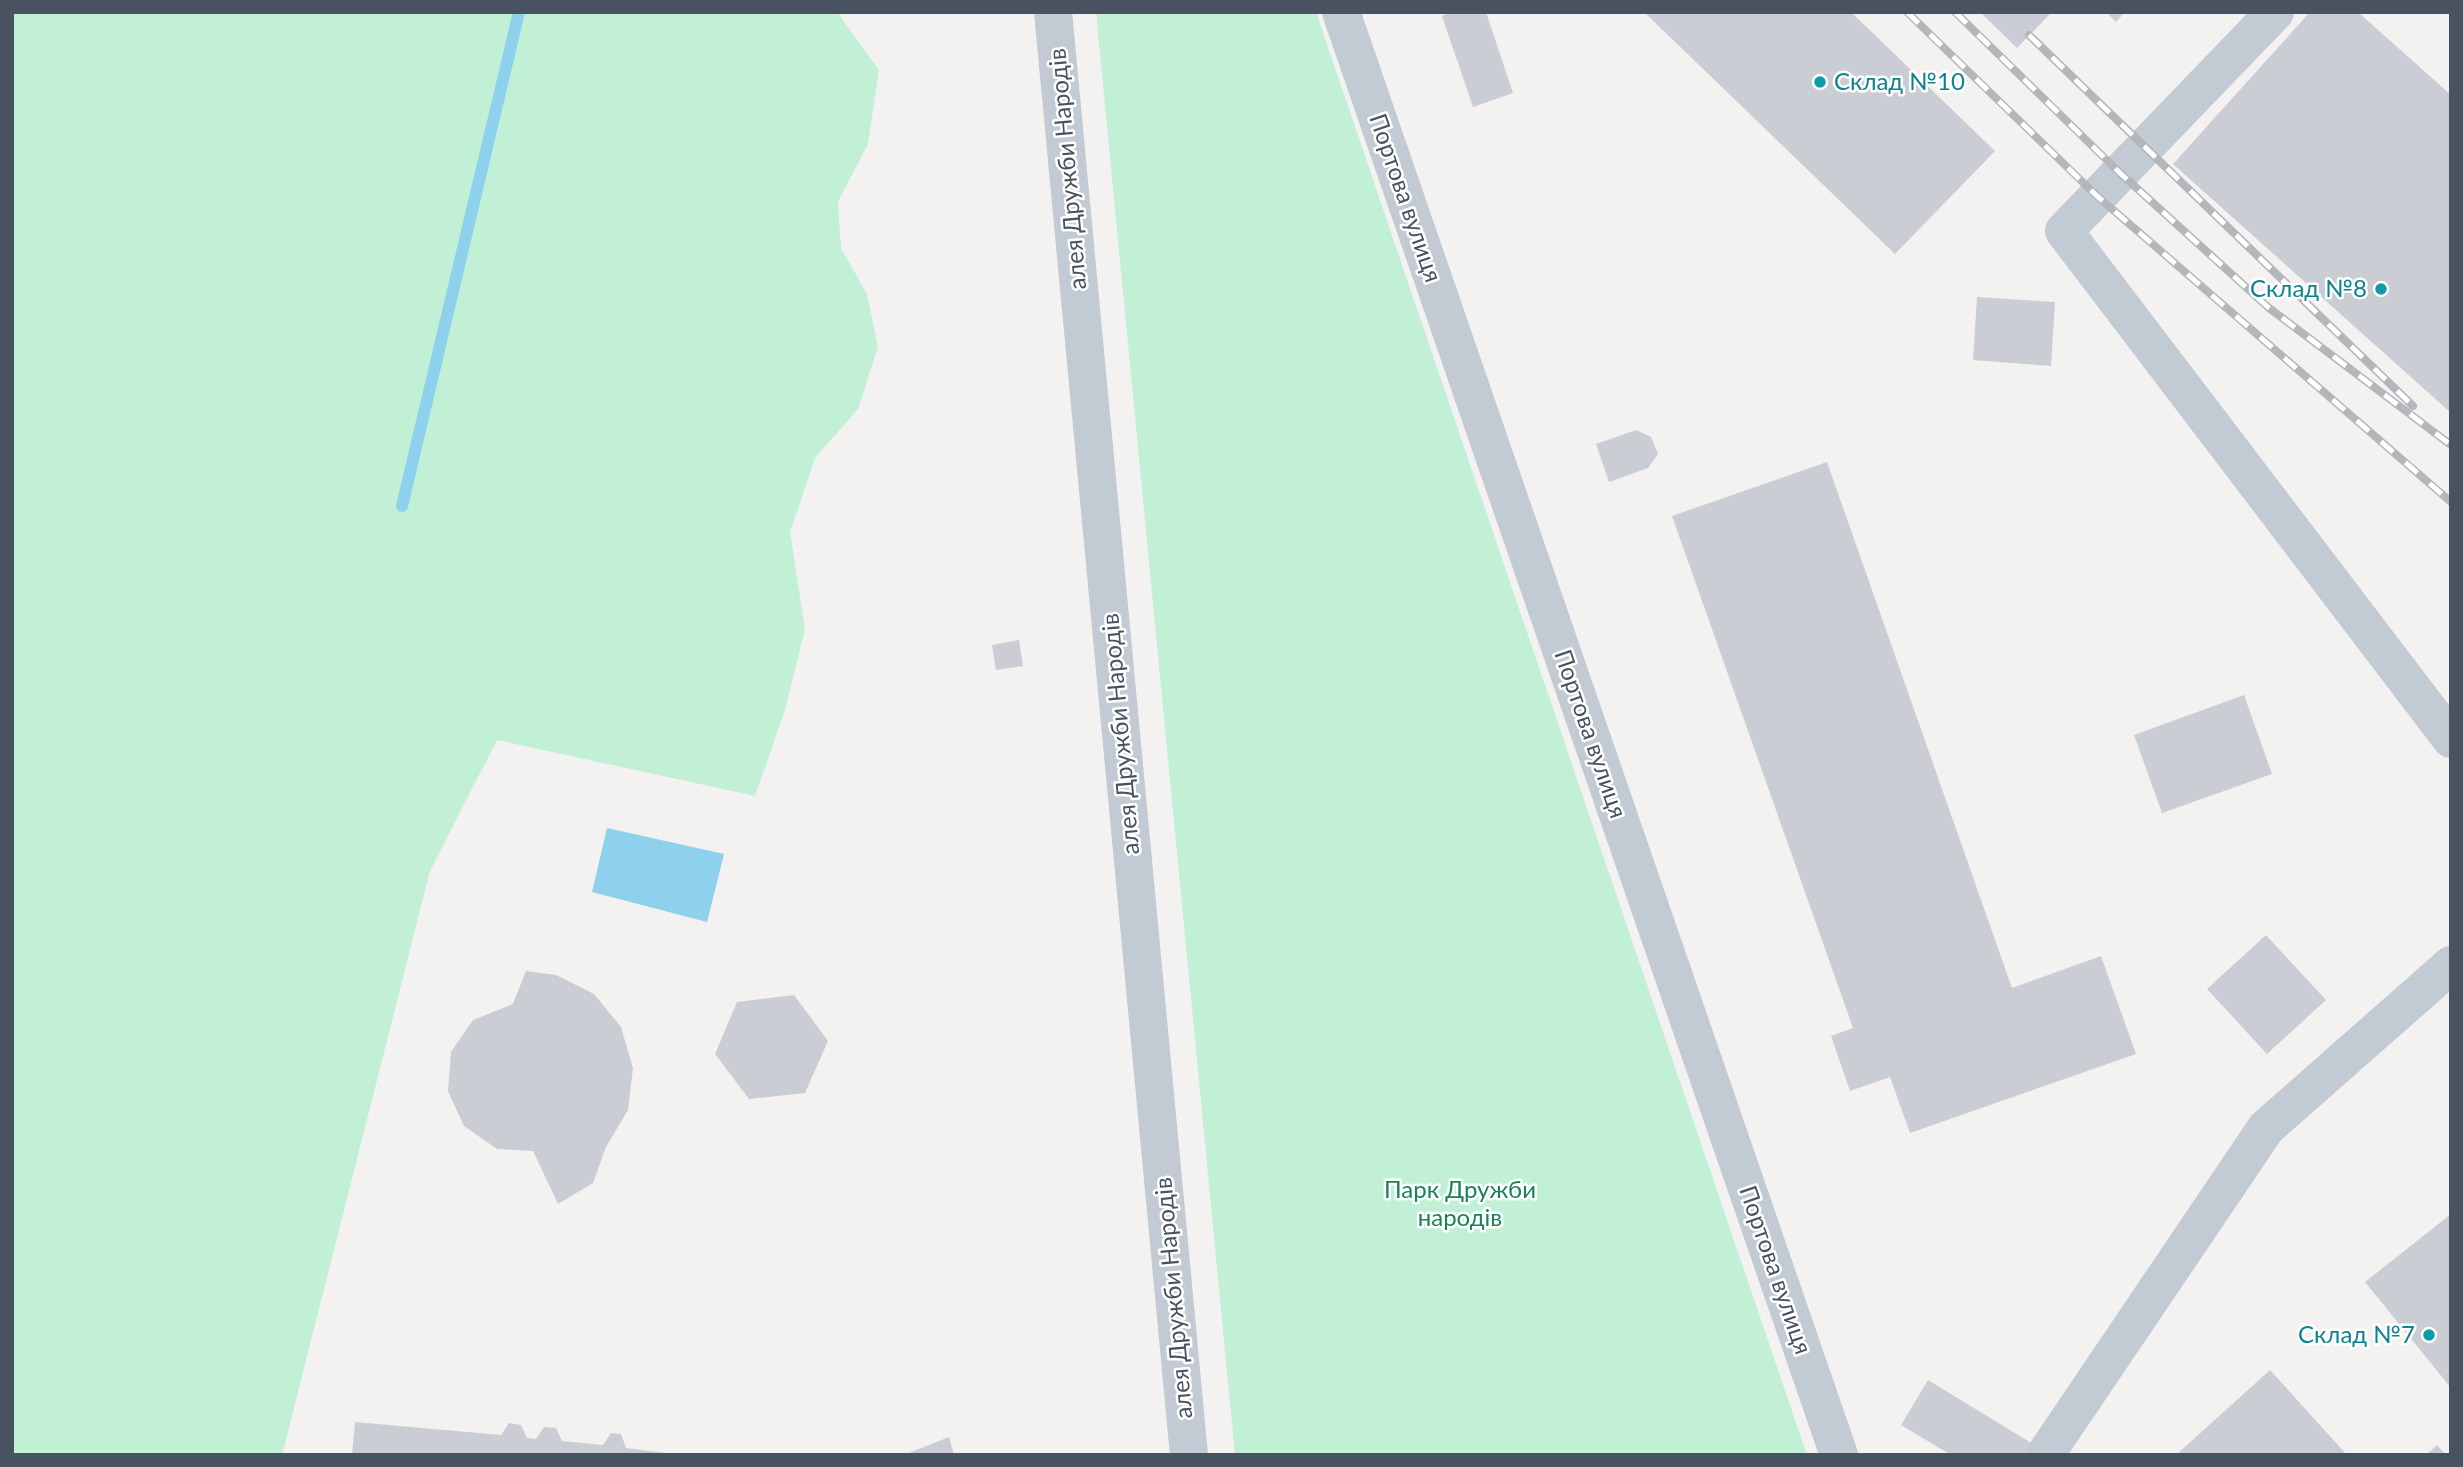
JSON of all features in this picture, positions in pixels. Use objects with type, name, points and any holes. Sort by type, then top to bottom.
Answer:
[{"type":"street","name":"алея Дружби Народів","points":[[1053,12],[1189,1455]]},
{"type":"street","name":"Портова вулиця","points":[[1341,12],[1839,1455]]},
{"type":"street","points":[[2275,12],[2064,231],[2451,739]]},
{"type":"street","points":[[2047,1452],[2266,1128],[2451,965]]},
{"type":"green space","points":[[12,12],[837,12],[879,70],[868,144],[838,202],[841,248],[867,294],[878,347],[858,409],[815,458],[790,532],[805,629],[785,710],[755,796],[497,740],[430,871],[282,1455],[12,1455]]},
{"type":"green space","name":"Парк Дружби народів","points":[[1096,12],[1316,12],[1807,1455],[1235,1455]]},
{"type":"water","points":[[607,828],[724,854],[707,922],[592,892]]},
{"type":"building","points":[[1452,12],[1486,12],[1513,93],[1473,107],[1442,16]]},
{"type":"building","name":"Склад №10","points":[[1644,12],[1851,12],[1995,151],[1895,254]]},
{"type":"building","points":[[1980,12],[2052,12],[2017,48]]},
{"type":"building","points":[[2106,12],[2125,12],[2116,22]]},
{"type":"building","name":"Склад №8","points":[[2310,12],[2358,12],[2451,95],[2451,413],[2173,164]]},
{"type":"building","points":[[1977,297],[2055,302],[2051,366],[1973,360]]},
{"type":"building","points":[[1636,430],[1651,437],[1658,454],[1648,468],[1609,482],[1596,444]]},
{"type":"building","points":[[1827,462],[2012,988],[2101,956],[2136,1054],[1910,1133],[1890,1077],[1850,1091],[1831,1036],[1853,1028],[1672,516]]},
{"type":"building","points":[[1019,640],[1023,666],[996,670],[992,645]]},
{"type":"building","points":[[2244,695],[2272,774],[2162,813],[2134,735]]},
{"type":"building","points":[[2266,935],[2326,1000],[2267,1054],[2207,989]]},
{"type":"building","points":[[526,971],[556,975],[594,994],[621,1027],[633,1068],[628,1110],[606,1147],[593,1183],[558,1204],[533,1151],[497,1149],[464,1126],[448,1091],[451,1052],[473,1020],[513,1004]]},
{"type":"building","points":[[794,995],[828,1041],[805,1093],[749,1099],[715,1054],[737,1002]]},
{"type":"building","name":"Склад №7","points":[[2451,1214],[2451,1388],[2365,1282]]},
{"type":"building","points":[[2270,1370],[2347,1455],[2176,1455]]},
{"type":"building","points":[[1928,1380],[2051,1455],[1951,1455],[1901,1425]]},
{"type":"building","points":[[355,1422],[501,1435],[509,1423],[521,1425],[527,1438],[536,1439],[544,1427],[556,1428],[562,1441],[603,1445],[611,1433],[621,1434],[626,1448],[682,1455],[352,1455]]},
{"type":"building","points":[[949,1437],[954,1455],[904,1455]]},
{"type":"building","points":[[2437,1445],[2446,1455],[2426,1455]]},
{"type":"waterway","points":[[402,506],[519,12]]},
{"type":"railway","points":[[1907,12],[2097,196],[2451,502]]},
{"type":"railway","points":[[1955,12],[2120,173],[2269,308],[2451,445]]},
{"type":"railway","points":[[2029,35],[2413,406]]},
{"type":"place","name":"Склад №10","points":[[1820,82]]},
{"type":"place","name":"Склад №8","points":[[2381,289]]},
{"type":"place","name":"Склад №7","points":[[2429,1335]]}]
